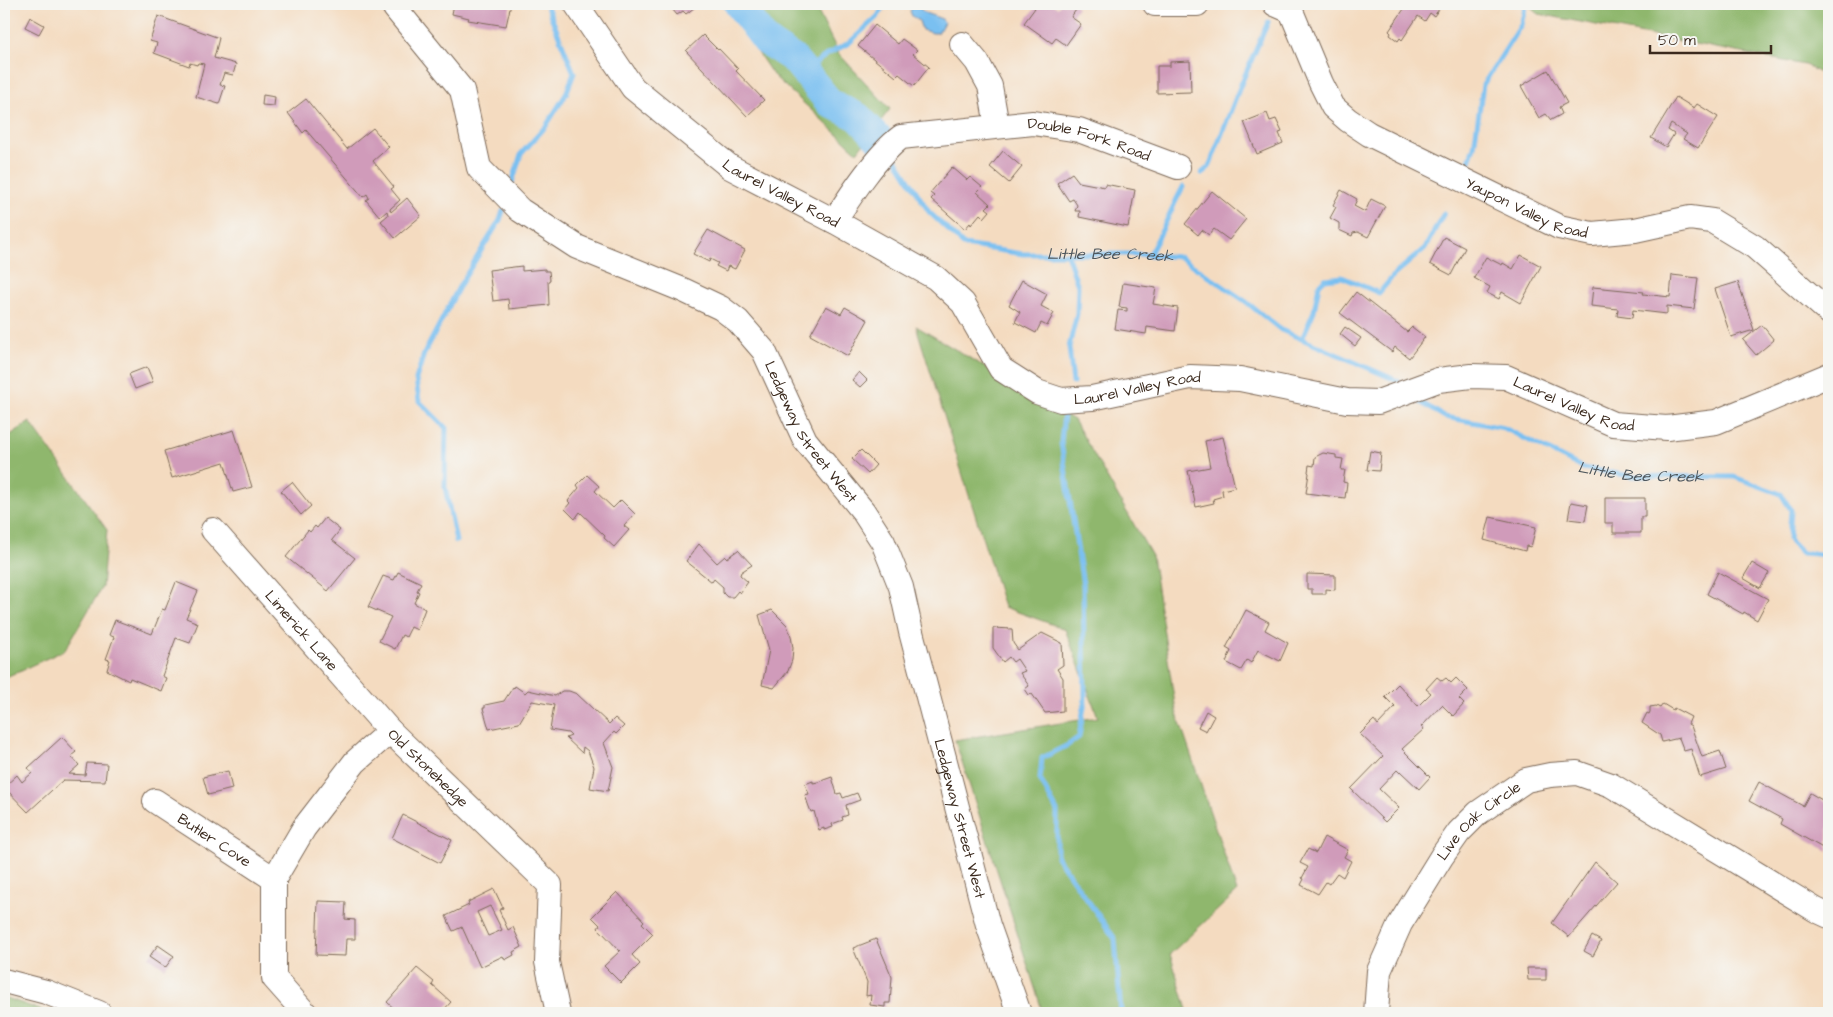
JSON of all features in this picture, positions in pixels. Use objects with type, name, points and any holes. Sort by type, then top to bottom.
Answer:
[{"type":"street","name":"Laurel Valley Road","points":[[576,4],[633,88],[730,167],[936,278],[963,303],[1001,370],[1037,392],[1061,400],[1092,398],[1190,377],[1240,379],[1348,401],[1378,402],[1438,380],[1471,376],[1506,377],[1613,424],[1667,428],[1716,422],[1829,375]]},
{"type":"street","points":[[1155,4],[1197,4]]},
{"type":"street","name":"Yaupon Valley Road","points":[[1276,4],[1291,11],[1333,107],[1369,134],[1559,227],[1592,234],[1635,230],[1690,218],[1712,221],[1754,247],[1829,312]]},
{"type":"street","name":"Ledgeway Street West","points":[[392,5],[462,90],[479,168],[520,210],[561,238],[577,247],[683,290],[721,308],[738,321],[764,351],[805,440],[863,511],[883,542],[901,587],[911,632],[988,925],[1019,1013]]},
{"type":"street","points":[[962,44],[977,62],[990,86],[997,126]]},
{"type":"street","name":"Double Fork Road","points":[[834,222],[849,198],[891,144],[901,137],[1033,123],[1079,130],[1178,167]]},
{"type":"street","name":"Limerick Lane","points":[[213,530],[390,731]]},
{"type":"street","name":"Old Stonehedge","points":[[274,879],[304,828],[355,762],[390,731],[550,885],[547,962],[558,1013]]},
{"type":"street","name":"Live Oak Circle","points":[[1376,1013],[1379,971],[1400,924],[1442,856],[1459,832],[1478,814],[1526,780],[1550,775],[1577,773],[1611,785],[1816,910],[1829,916]]},
{"type":"street","name":"Butler Cove","points":[[154,801],[274,879]]},
{"type":"street","points":[[274,879],[274,978],[305,1013]]},
{"type":"street","points":[[4,981],[46,992],[99,1013]]},
{"type":"green space","points":[[725,4],[814,4],[839,54],[890,109],[857,152],[773,75]]},
{"type":"green space","points":[[1527,4],[1829,4],[1829,78],[1805,65],[1539,14]]},
{"type":"green space","points":[[916,326],[1074,420],[1152,556],[1176,711],[1237,892],[1170,954],[1188,1013],[1043,1013],[955,740],[1098,717],[1065,629],[1004,607]]},
{"type":"green space","points":[[30,422],[107,530],[102,587],[65,650],[4,678],[4,439]]},
{"type":"green space","points":[[4,997],[49,1013],[4,1013]]},
{"type":"water","points":[[917,6],[925,13],[942,19],[944,22],[938,33],[922,30],[919,21],[912,16],[910,11],[913,7]]},
{"type":"building","points":[[454,4],[511,4],[506,26],[468,20],[469,18],[452,14]]},
{"type":"building","points":[[668,4],[699,4],[686,14],[683,11],[677,15]]},
{"type":"building","points":[[1032,4],[1052,4],[1058,8],[1061,4],[1073,4],[1078,7],[1071,17],[1081,24],[1066,45],[1056,38],[1052,43],[1024,23],[1035,8]]},
{"type":"building","points":[[1396,4],[1442,5],[1434,16],[1430,13],[1425,21],[1418,16],[1402,40],[1400,38],[1398,41],[1390,35],[1389,31],[1404,9]]},
{"type":"building","points":[[158,16],[219,38],[214,58],[236,64],[233,75],[224,73],[220,85],[225,86],[219,104],[196,97],[204,64],[190,63],[189,66],[154,53],[157,43],[150,41]]},
{"type":"building","points":[[30,17],[44,25],[39,34],[25,27]]},
{"type":"building","points":[[875,25],[898,44],[902,39],[917,50],[913,54],[929,67],[914,86],[899,74],[896,77],[858,46]]},
{"type":"building","points":[[703,35],[738,69],[736,71],[764,100],[747,116],[686,51]]},
{"type":"building","points":[[1190,61],[1191,92],[1157,93],[1157,66],[1170,66],[1170,62]]},
{"type":"building","points":[[1548,70],[1567,103],[1559,107],[1562,114],[1551,120],[1546,114],[1539,118],[1521,86]]},
{"type":"building","points":[[263,95],[275,97],[274,106],[262,105]]},
{"type":"building","points":[[1676,97],[1694,108],[1697,104],[1718,117],[1698,148],[1683,139],[1687,134],[1671,124],[1668,130],[1674,134],[1666,147],[1651,138]]},
{"type":"building","points":[[306,99],[347,149],[373,128],[389,147],[373,161],[394,187],[391,189],[400,200],[390,209],[391,212],[407,198],[421,216],[395,238],[381,221],[388,215],[387,211],[380,217],[366,200],[369,198],[367,194],[363,197],[306,130],[303,133],[288,113]]},
{"type":"building","points":[[1267,113],[1270,121],[1276,119],[1282,132],[1279,133],[1283,143],[1257,154],[1244,122]]},
{"type":"building","points":[[1003,151],[1022,167],[1009,183],[990,167]]},
{"type":"building","points":[[952,167],[967,180],[970,177],[982,187],[977,192],[990,204],[986,208],[990,211],[984,218],[980,214],[965,229],[931,199],[934,196],[930,193]]},
{"type":"building","points":[[1072,173],[1079,182],[1105,187],[1105,184],[1135,190],[1128,227],[1079,217],[1080,211],[1075,211],[1077,205],[1073,199],[1069,201],[1057,183]]},
{"type":"building","points":[[1341,190],[1357,199],[1354,206],[1365,212],[1371,199],[1385,206],[1368,237],[1358,232],[1353,233],[1352,236],[1339,230],[1339,223],[1330,218],[1336,207],[1333,205]]},
{"type":"building","points":[[1212,191],[1246,219],[1229,240],[1214,229],[1209,235],[1202,230],[1198,235],[1185,224]]},
{"type":"building","points":[[708,230],[745,250],[735,269],[728,266],[726,271],[716,266],[718,263],[710,259],[709,262],[693,254]]},
{"type":"building","points":[[1444,237],[1465,248],[1451,275],[1430,264]]},
{"type":"building","points":[[1521,255],[1541,266],[1521,303],[1502,292],[1499,299],[1487,293],[1490,287],[1474,278],[1486,257],[1513,269]]},
{"type":"building","points":[[522,266],[522,271],[545,269],[545,271],[549,271],[549,305],[509,309],[508,299],[493,301],[489,270]]},
{"type":"building","points":[[1672,275],[1698,278],[1694,309],[1667,306],[1667,314],[1633,310],[1632,318],[1617,316],[1618,309],[1591,306],[1593,287],[1644,292],[1643,294],[1670,297]]},
{"type":"building","points":[[1022,280],[1047,294],[1041,306],[1054,313],[1047,326],[1041,323],[1036,333],[1015,322],[1020,312],[1009,305]]},
{"type":"building","points":[[1738,282],[1754,330],[1731,337],[1715,289]]},
{"type":"building","points":[[1123,283],[1156,288],[1153,304],[1178,308],[1175,331],[1147,327],[1146,334],[1115,329],[1118,310],[1127,311],[1127,308],[1119,307]]},
{"type":"building","points":[[1356,292],[1407,332],[1412,327],[1425,337],[1409,358],[1395,347],[1392,352],[1340,313]]},
{"type":"building","points":[[826,306],[841,314],[845,307],[868,320],[848,356],[810,335]]},
{"type":"building","points":[[1762,325],[1774,340],[1756,355],[1743,340]]},
{"type":"building","points":[[1345,327],[1361,338],[1355,346],[1340,334]]},
{"type":"building","points":[[147,367],[153,382],[135,389],[129,374]]},
{"type":"building","points":[[859,372],[867,380],[860,387],[852,380]]},
{"type":"building","points":[[234,430],[252,487],[233,492],[224,462],[172,478],[164,451]]},
{"type":"building","points":[[1223,437],[1235,487],[1222,490],[1223,496],[1213,499],[1214,503],[1196,507],[1188,471],[1210,467],[1205,441]]},
{"type":"building","points":[[861,450],[876,465],[868,474],[852,459]]},
{"type":"building","points":[[1370,451],[1381,453],[1379,471],[1367,470]]},
{"type":"building","points":[[1323,453],[1336,455],[1336,458],[1343,459],[1341,470],[1345,470],[1343,482],[1347,483],[1345,498],[1306,493],[1309,465],[1314,466],[1315,457]]},
{"type":"building","points":[[587,475],[599,486],[595,491],[613,508],[621,500],[635,514],[624,526],[629,530],[614,547],[580,512],[575,519],[565,509],[570,503],[568,501],[579,488],[577,485]]},
{"type":"building","points":[[292,482],[311,506],[301,515],[281,491]]},
{"type":"building","points":[[1605,498],[1645,498],[1645,517],[1641,517],[1641,533],[1613,533],[1613,523],[1605,523]]},
{"type":"building","points":[[1571,502],[1588,505],[1585,521],[1568,519]]},
{"type":"building","points":[[1490,517],[1536,527],[1531,547],[1526,546],[1525,551],[1484,540]]},
{"type":"building","points":[[325,518],[340,530],[332,540],[355,558],[328,591],[286,557],[308,530],[310,532],[315,526],[317,528]]},
{"type":"building","points":[[699,544],[717,563],[725,556],[727,558],[738,550],[752,565],[741,572],[740,575],[748,582],[740,593],[738,591],[733,597],[727,597],[723,593],[723,587],[714,579],[712,582],[686,561]]},
{"type":"building","points":[[1752,563],[1769,573],[1760,588],[1743,578]]},
{"type":"building","points":[[398,572],[421,583],[414,603],[425,609],[417,630],[411,627],[406,637],[402,635],[395,649],[379,641],[391,617],[368,607],[383,576],[394,580]]},
{"type":"building","points":[[1718,572],[1768,599],[1757,620],[1707,594]]},
{"type":"building","points":[[1307,574],[1335,575],[1335,590],[1326,589],[1326,594],[1312,594],[1312,589],[1307,589]]},
{"type":"building","points":[[176,582],[198,591],[186,618],[198,623],[190,643],[176,638],[162,676],[166,678],[161,691],[130,678],[129,681],[107,670],[110,660],[106,659],[114,637],[109,635],[115,620],[152,634],[162,609],[165,610]]},
{"type":"building","points":[[772,610],[787,625],[793,648],[792,660],[788,671],[774,688],[762,685],[769,650],[759,615]]},
{"type":"building","points":[[1246,610],[1269,622],[1265,630],[1288,643],[1280,661],[1258,650],[1251,663],[1247,660],[1241,670],[1226,662],[1231,651],[1226,648]]},
{"type":"building","points":[[993,628],[1012,629],[1013,643],[1018,650],[1042,633],[1062,643],[1063,665],[1057,669],[1063,678],[1063,711],[1045,713],[1032,694],[1029,695],[1025,689],[1029,686],[1020,673],[1025,671],[1017,659],[1013,662],[1009,657],[1003,662],[993,648]]},
{"type":"building","points":[[1437,677],[1442,681],[1446,678],[1451,683],[1456,678],[1468,690],[1459,699],[1464,704],[1453,716],[1442,705],[1421,727],[1424,729],[1402,749],[1430,777],[1419,789],[1397,770],[1379,789],[1399,808],[1385,822],[1351,789],[1383,756],[1360,734],[1374,720],[1378,725],[1395,707],[1385,697],[1398,684],[1418,706],[1431,693],[1426,689]]},
{"type":"building","points":[[515,686],[525,693],[528,690],[555,696],[562,691],[569,691],[577,694],[609,724],[615,718],[624,726],[616,734],[614,732],[604,743],[613,767],[608,791],[590,788],[594,767],[588,751],[583,747],[582,753],[566,738],[571,736],[568,733],[550,730],[554,705],[532,701],[519,723],[489,729],[483,708],[485,708],[485,705],[504,701]]},
{"type":"building","points":[[1663,704],[1691,717],[1688,724],[1691,726],[1702,757],[1720,751],[1726,769],[1700,777],[1691,749],[1684,751],[1679,738],[1662,742],[1660,735],[1642,723],[1647,713],[1649,714],[1650,712],[1650,707],[1656,706],[1660,708]]},
{"type":"building","points":[[1206,711],[1214,716],[1206,731],[1198,727]]},
{"type":"building","points":[[62,737],[76,752],[71,756],[79,765],[69,774],[85,775],[87,763],[107,764],[105,781],[63,780],[28,812],[4,787],[17,775],[22,782],[32,773],[28,768]]},
{"type":"building","points":[[228,771],[232,789],[208,795],[203,777]]},
{"type":"building","points":[[832,777],[837,794],[841,793],[843,798],[857,793],[860,800],[846,805],[848,815],[842,817],[843,820],[832,824],[833,827],[819,830],[814,811],[811,812],[805,795],[809,794],[805,784]]},
{"type":"building","points":[[1759,782],[1803,806],[1810,793],[1829,804],[1828,851],[1780,824],[1782,819],[1749,801]]},
{"type":"building","points":[[403,815],[452,840],[440,863],[392,838]]},
{"type":"building","points":[[1324,837],[1348,850],[1344,857],[1351,861],[1343,877],[1337,873],[1329,884],[1326,882],[1318,894],[1301,885],[1304,879],[1302,878],[1308,867],[1300,863],[1308,849],[1316,853]]},
{"type":"building","points":[[1595,862],[1617,882],[1569,937],[1552,923]]},
{"type":"building","points":[[494,889],[503,908],[499,910],[508,930],[513,927],[522,947],[505,960],[503,956],[480,967],[462,927],[453,931],[446,916],[469,905],[468,902]],"holes":[[[490,906],[502,930],[488,936],[477,912]]]},
{"type":"building","points":[[617,892],[644,921],[642,923],[653,934],[632,955],[640,964],[621,983],[604,966],[620,951],[598,928],[600,925],[592,917]]},
{"type":"building","points":[[318,901],[346,902],[345,919],[355,920],[355,939],[346,939],[345,956],[316,955]]},
{"type":"building","points":[[1592,936],[1601,941],[1593,956],[1584,951]]},
{"type":"building","points":[[876,939],[892,977],[890,1003],[885,1003],[885,1007],[870,1005],[871,995],[866,996],[867,982],[853,948]]},
{"type":"building","points":[[158,945],[174,956],[165,968],[149,957]]},
{"type":"building","points":[[417,968],[434,982],[432,985],[451,1002],[441,1013],[399,1013],[387,1002]]},
{"type":"building","points":[[1527,968],[1546,968],[1546,980],[1528,980]]},
{"type":"waterway","points":[[512,183],[521,154],[546,126],[566,94],[574,73],[546,4]]},
{"type":"waterway","name":"Little Bee Creek","points":[[738,4],[766,41],[794,59],[830,103],[858,117],[881,141]]},
{"type":"waterway","points":[[804,71],[828,54],[849,43],[878,16],[885,4]]},
{"type":"waterway","points":[[1467,166],[1474,147],[1483,85],[1521,25],[1526,4]]},
{"type":"waterway","points":[[1202,173],[1209,167],[1241,84],[1268,22]]},
{"type":"waterway","name":"Little Bee Creek","points":[[894,156],[929,212],[964,245],[1023,254],[1136,254],[1180,257],[1245,301],[1281,330],[1398,381]]},
{"type":"waterway","points":[[1149,255],[1183,187]]},
{"type":"waterway","points":[[456,541],[445,487],[446,428],[419,401],[416,379],[424,354],[460,285],[500,220],[503,211]]},
{"type":"waterway","points":[[1302,339],[1314,311],[1319,285],[1325,279],[1342,277],[1379,293],[1394,275],[1425,248],[1444,213]]},
{"type":"waterway","points":[[1067,254],[1078,286],[1077,314],[1069,347],[1073,383]]},
{"type":"waterway","name":"Little Bee Creek","points":[[1420,402],[1445,417],[1504,428],[1583,468],[1631,476],[1734,477],[1781,494],[1791,510],[1789,540],[1802,553],[1829,555]]},
{"type":"waterway","points":[[1064,414],[1061,442],[1083,585],[1085,700],[1079,737],[1068,745],[1042,758],[1040,779],[1057,811],[1057,857],[1115,939],[1121,1013]]}]
